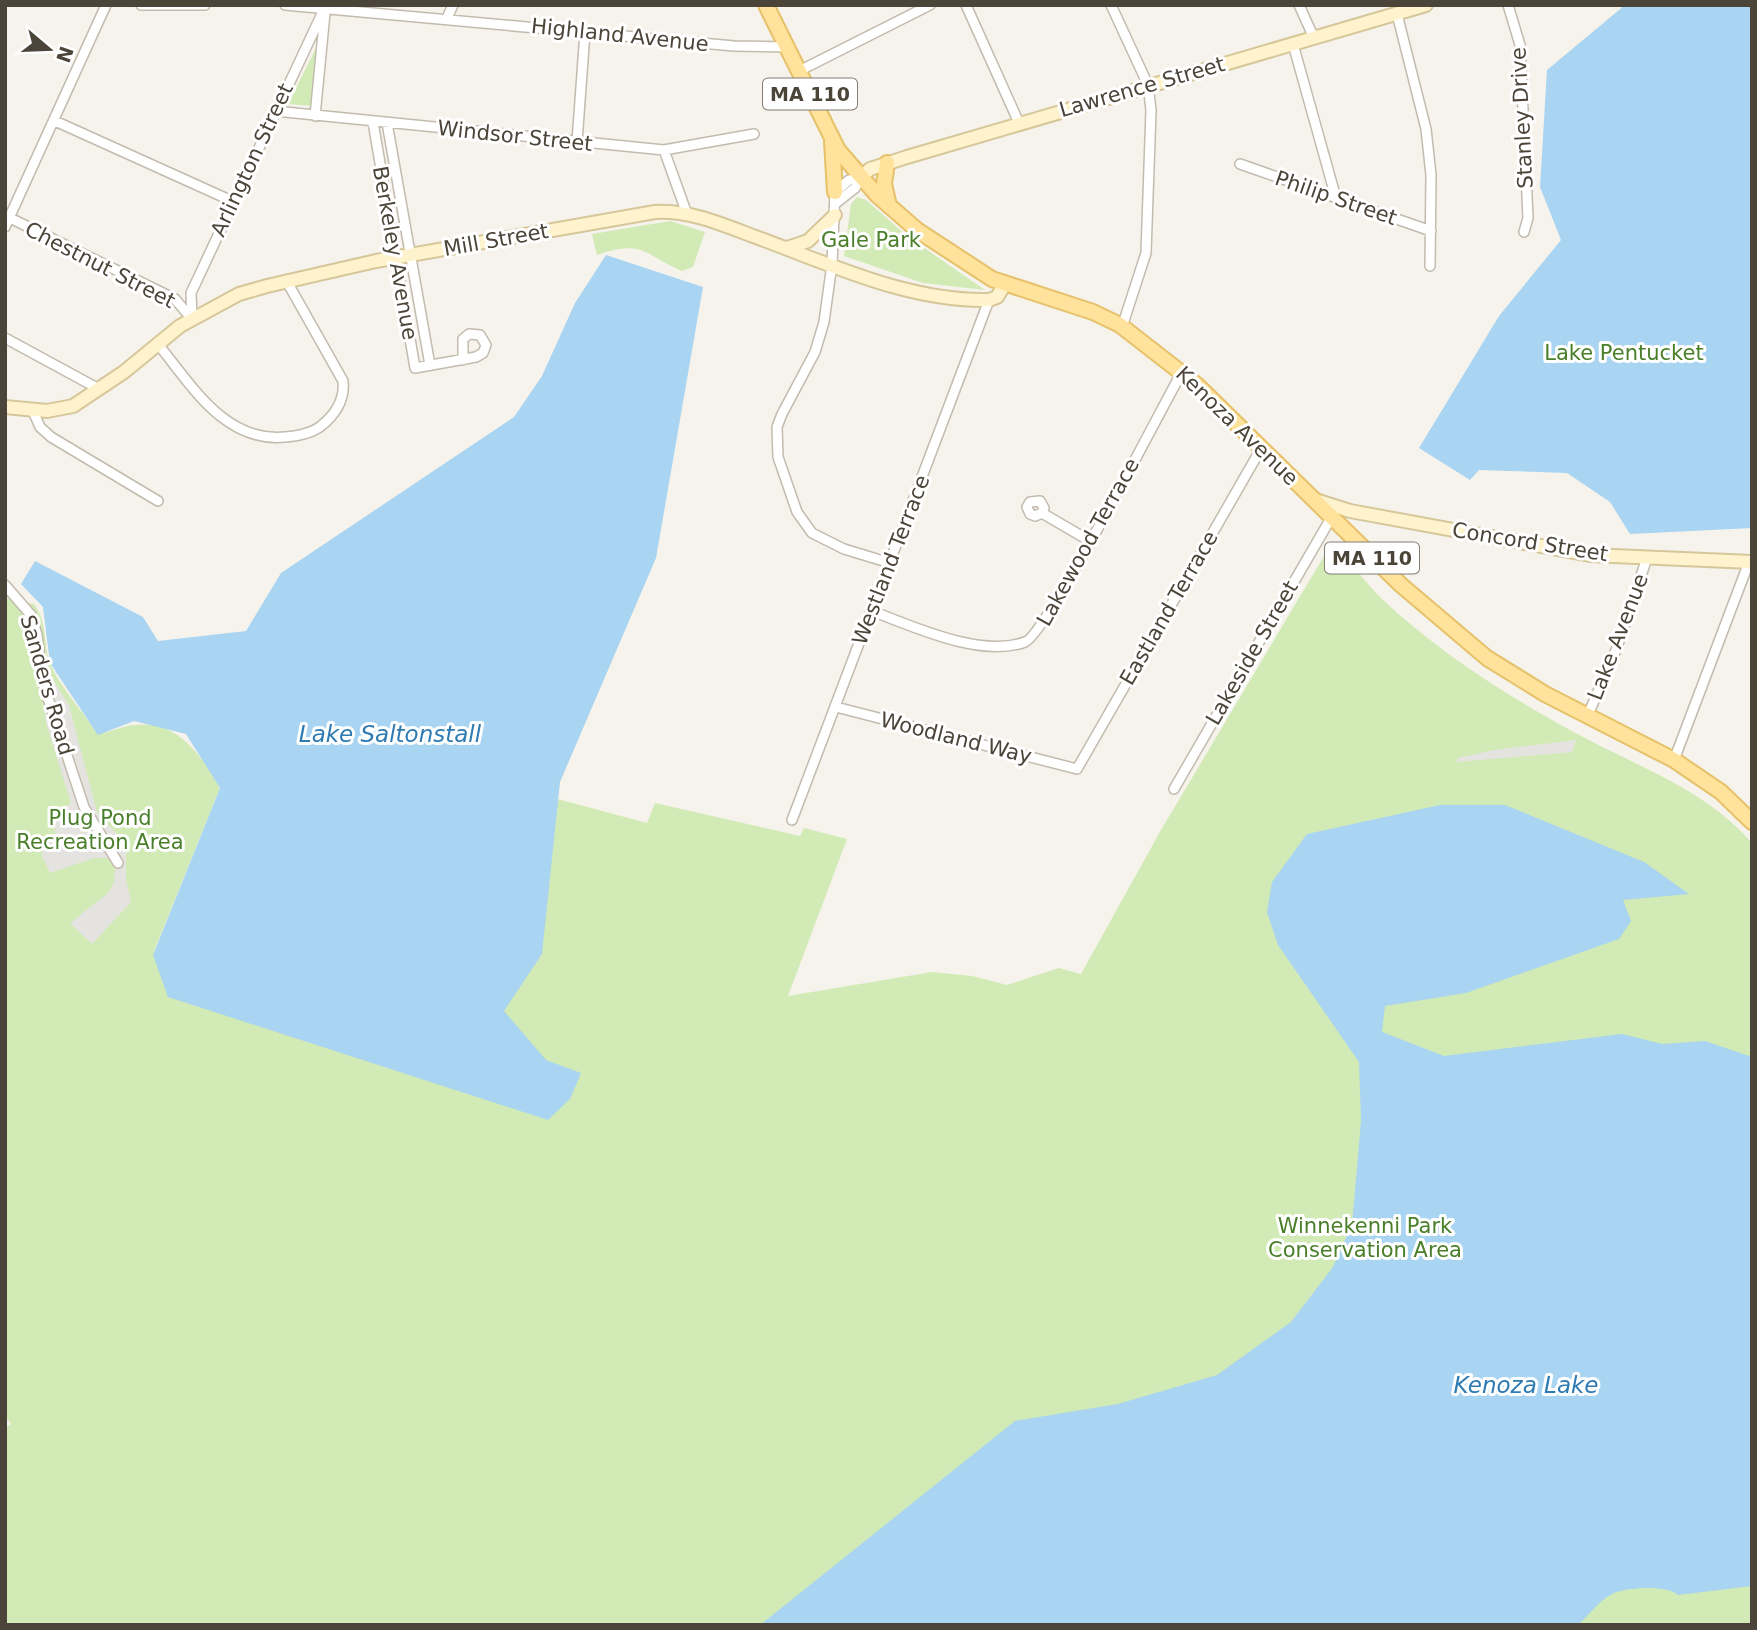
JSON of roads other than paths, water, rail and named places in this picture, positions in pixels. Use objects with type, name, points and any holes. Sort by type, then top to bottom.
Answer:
[{"type":"main road","name":"Kenoza Avenue","points":[[766,5],[832,139],[861,177],[889,206],[933,243],[1005,284],[1093,312],[1122,327],[1182,372],[1401,585],[1487,658],[1587,717],[1674,760],[1721,792],[1749,816]]},
{"type":"main road","name":"Lawrence Street","points":[[861,177],[870,169],[887,163],[1426,5]]},
{"type":"main road","points":[[786,248],[808,241],[835,204],[832,139]]},
{"type":"main road","points":[[887,163],[884,184],[889,206]]},
{"type":"main road","name":"Mill Street","points":[[5,407],[33,411],[72,406],[192,319],[239,294],[286,280],[396,257],[638,214],[669,211],[687,215],[934,297],[989,300]]},
{"type":"main road","points":[[989,300],[997,297],[1005,284]]},
{"type":"main road","name":"Concord Street","points":[[1312,499],[1350,511],[1590,555],[1750,562]]},
{"type":"street","points":[[7,220],[55,121],[106,5]]},
{"type":"street","points":[[141,5],[205,5]]},
{"type":"street","name":"Highland Avenue","points":[[285,5],[734,46],[787,47]]},
{"type":"street","points":[[447,18],[453,5]]},
{"type":"street","points":[[799,71],[930,5]]},
{"type":"street","points":[[966,5],[1019,123]]},
{"type":"street","points":[[1111,5],[1148,85],[1151,110],[1146,253],[1122,327]]},
{"type":"street","points":[[1299,5],[1314,38]]},
{"type":"street","name":"Stanley Drive","points":[[1508,5],[1520,45],[1528,218],[1524,232]]},
{"type":"street","points":[[316,116],[326,7]]},
{"type":"street","name":"Arlington Street","points":[[192,319],[191,293],[232,201],[326,7]]},
{"type":"street","points":[[1397,14],[1426,129],[1431,175],[1430,266]]},
{"type":"street","points":[[577,142],[585,32]]},
{"type":"street","points":[[1293,44],[1336,198]]},
{"type":"street","name":"Windsor Street","points":[[275,111],[664,150],[754,134]]},
{"type":"street","points":[[55,121],[232,201]]},
{"type":"street","name":"Berkeley Avenue","points":[[373,122],[415,368],[463,360]]},
{"type":"street","name":"Berkeley Avenue","points":[[387,123],[430,365]]},
{"type":"street","points":[[664,150],[687,215]]},
{"type":"street","name":"Philip Street","points":[[1240,164],[1431,231]]},
{"type":"street","points":[[861,177],[849,180],[835,204],[832,264],[820,338],[777,427],[778,457],[797,512],[812,533],[844,549],[890,563]]},
{"type":"street","name":"Chestnut Street","points":[[7,220],[175,299],[192,319]]},
{"type":"street","points":[[157,343],[220,417],[261,436],[297,436],[317,430],[330,419],[344,393],[343,381],[286,280]]},
{"type":"street","name":"Westland Terrace","points":[[792,820],[989,300]]},
{"type":"street","points":[[5,338],[99,389]]},
{"type":"street","name":"Lakewood Terrace","points":[[872,611],[981,647],[1026,642],[1037,633],[1182,372]]},
{"type":"street","points":[[33,411],[40,427],[51,437],[158,501]]},
{"type":"street","name":"Eastland Terrace","points":[[1077,769],[1262,447]]},
{"type":"street","points":[[1042,513],[1090,541]]},
{"type":"street","name":"Lakeside Street","points":[[1174,789],[1331,518]]},
{"type":"street","name":"Lake Avenue","points":[[1587,717],[1616,650],[1647,558]]},
{"type":"street","points":[[1674,760],[1750,562]]},
{"type":"street","name":"Sanders Road","points":[[5,585],[31,615],[37,635],[43,683],[84,807],[118,863]]},
{"type":"street","name":"Woodland Way","points":[[836,707],[1077,769]]},
{"type":"water","name":"Lake Pentucket","points":[[1625,5],[1752,5],[1752,528],[1630,534],[1610,502],[1567,473],[1479,470],[1470,480],[1419,448],[1499,316],[1561,240],[1540,187],[1547,70]]},
{"type":"water","name":"Lake Saltonstall","points":[[606,255],[703,287],[656,558],[560,782],[542,954],[504,1011],[546,1060],[581,1073],[570,1099],[548,1120],[168,997],[153,955],[220,788],[186,734],[134,721],[98,735],[50,663],[43,607],[21,584],[35,561],[143,617],[158,641],[246,631],[281,573],[514,417],[542,376],[575,303]]},
{"type":"water","name":"Kenoza Lake","points":[[1440,805],[1505,805],[1644,862],[1689,894],[1623,900],[1631,921],[1619,939],[1466,993],[1385,1006],[1382,1032],[1444,1056],[1622,1034],[1662,1044],[1705,1041],[1752,1057],[1752,1586],[1678,1595],[1656,1588],[1618,1592],[1603,1600],[1578,1625],[760,1625],[1015,1421],[1118,1404],[1217,1375],[1291,1322],[1333,1267],[1352,1224],[1361,1121],[1359,1062],[1278,945],[1267,912],[1272,882],[1307,834]]},
{"type":"park label","name":"Gale Park","points":[[871,240]]},
{"type":"park label","name":"Plug Pond Recreation Area","points":[[100,830]]},
{"type":"park label","name":"Winnekenni Park Conservation Area","points":[[1365,1238]]}]
